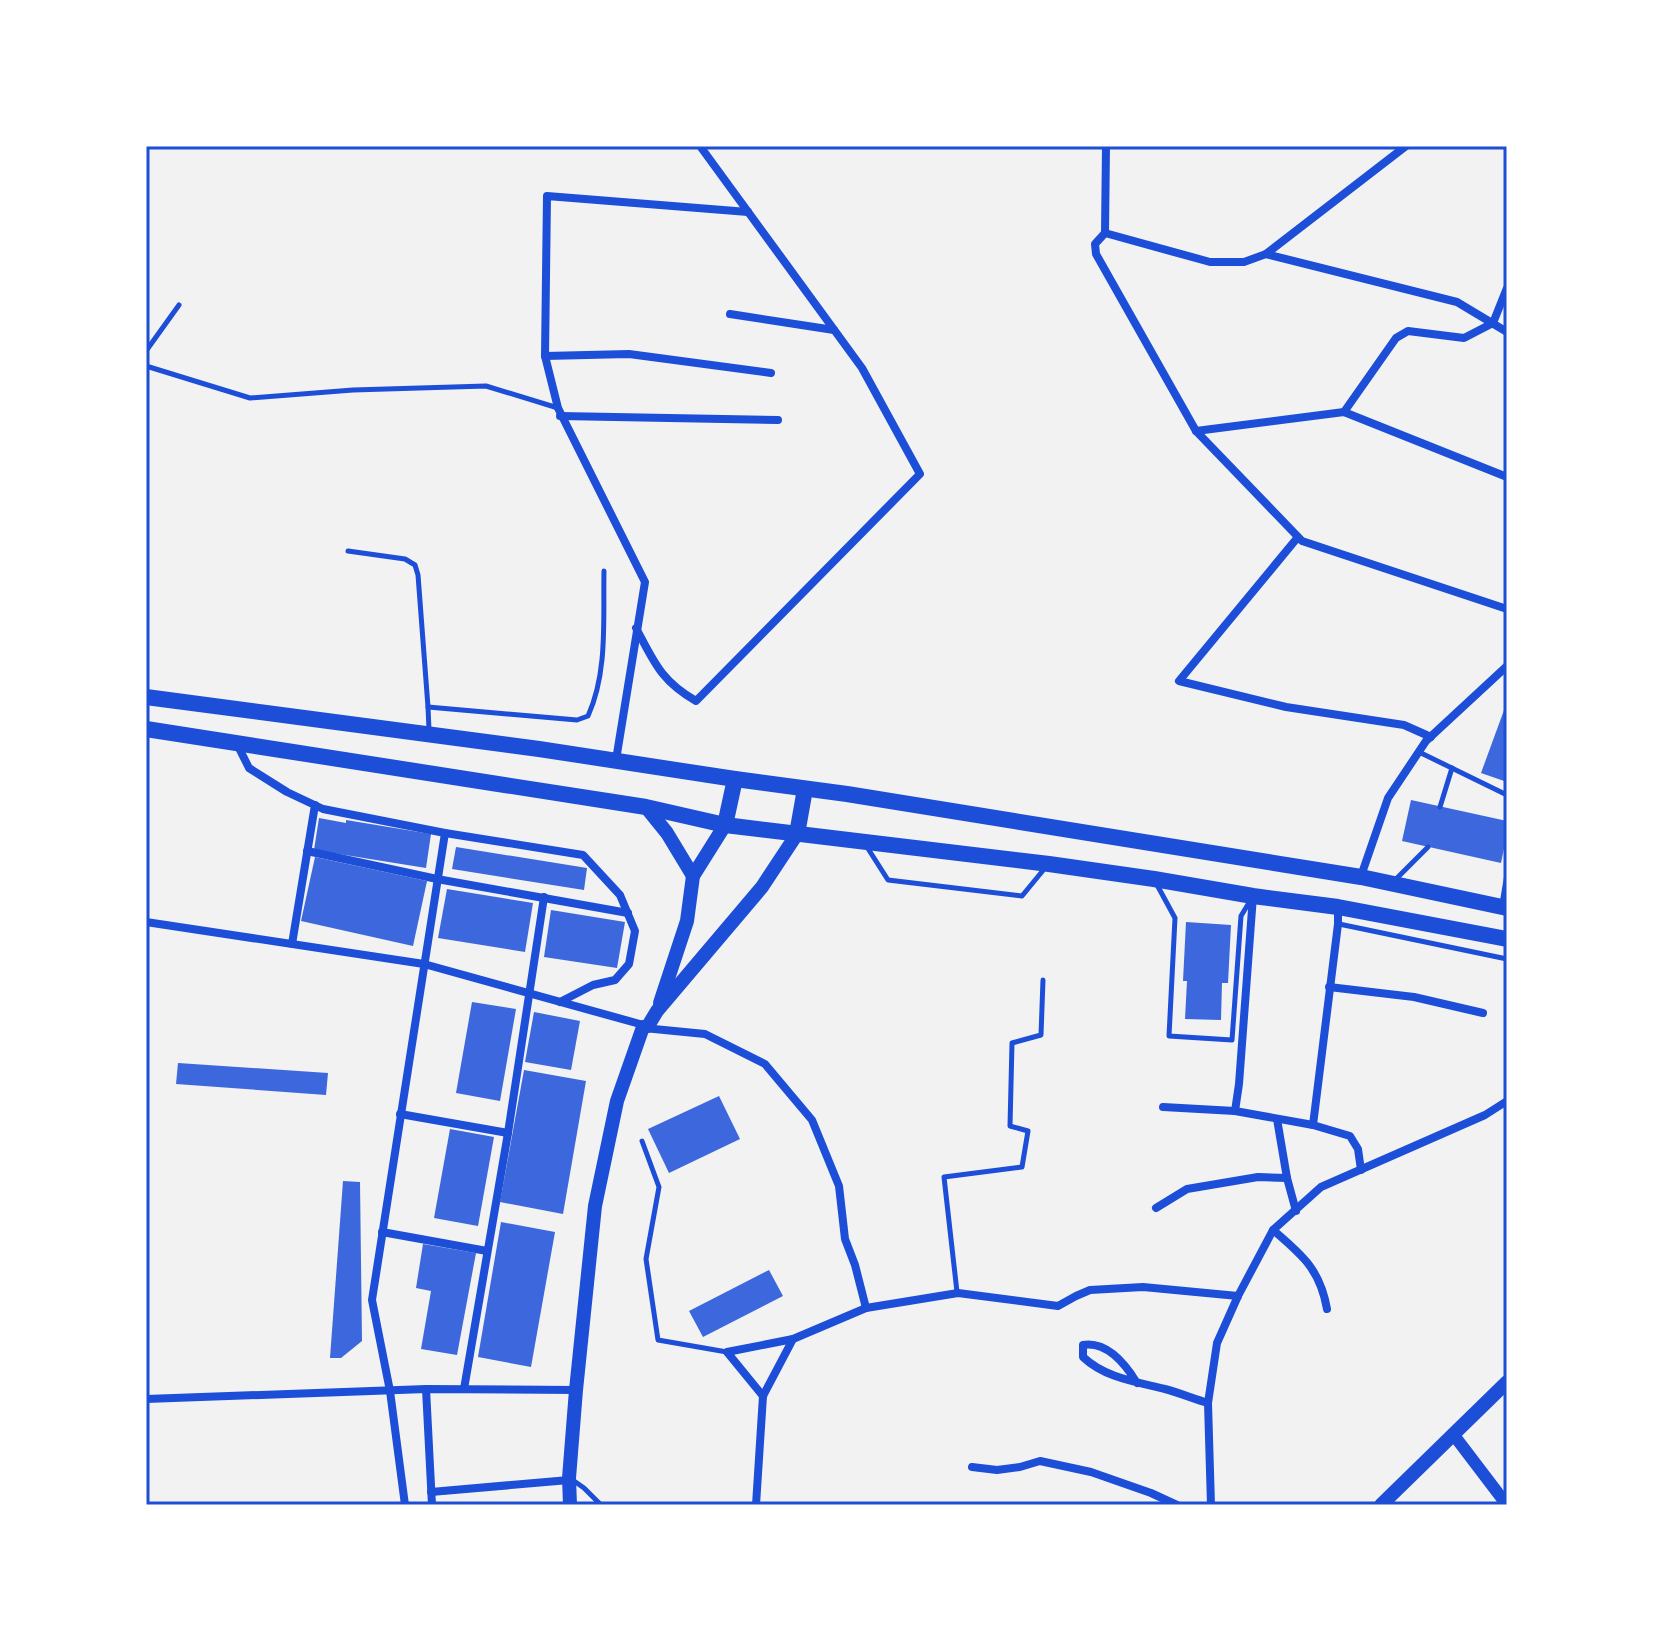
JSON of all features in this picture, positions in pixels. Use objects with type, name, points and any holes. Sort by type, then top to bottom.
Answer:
[{"type":"highway","points":[[146,697],[805,789],[1361,877],[1504,907]]},
{"type":"highway","points":[[146,729],[646,807],[725,825],[1154,879],[1253,896],[1338,916],[1507,939]]},
{"type":"highway","points":[[725,825],[735,779]]},
{"type":"highway","points":[[797,834],[805,789]]},
{"type":"main road","points":[[646,807],[667,833],[693,876]]},
{"type":"main road","points":[[657,1011],[687,921],[693,876],[725,825]]},
{"type":"main road","points":[[570,1505],[576,1390],[595,1206],[617,1101],[646,1027],[762,887],[797,834]]},
{"type":"main road","points":[[1381,1505],[1507,1382]]},
{"type":"street","points":[[636,628],[657,669],[677,690],[696,701],[920,474],[862,368],[700,146]]},
{"type":"street","points":[[1106,146],[1105,233],[1095,244],[1096,254],[1196,431],[1302,541],[1507,609]]},
{"type":"street","points":[[1105,233],[1210,262],[1244,262],[1266,254],[1406,146]]},
{"type":"street","points":[[615,761],[645,582],[559,412],[545,356],[547,196],[748,212]]},
{"type":"street","points":[[1266,254],[1457,302],[1507,332]]},
{"type":"street","points":[[1344,412],[1396,338],[1408,331],[1464,338],[1493,323],[1507,291]]},
{"type":"street","points":[[730,314],[834,330]]},
{"type":"street","points":[[545,356],[629,354],[771,373]]},
{"type":"street","points":[[559,412],[778,420]]},
{"type":"street","points":[[1196,431],[1344,412],[1507,477]]},
{"type":"street","points":[[1298,537],[1179,681],[1286,707],[1404,725],[1431,737]]},
{"type":"street","points":[[1361,877],[1388,798],[1419,752],[1507,666]]},
{"type":"street","points":[[236,743],[249,768],[287,792],[323,809],[583,855],[620,895],[635,931],[629,964],[615,980],[593,985],[560,1002]]},
{"type":"street","points":[[292,944],[315,805]]},
{"type":"street","points":[[405,1505],[390,1391],[372,1300],[445,833]]},
{"type":"street","points":[[307,851],[437,879],[628,913]]},
{"type":"street","points":[[1235,1111],[1253,896]]},
{"type":"street","points":[[464,1389],[544,897]]},
{"type":"street","points":[[1313,1125],[1338,916]]},
{"type":"street","points":[[146,922],[424,964],[646,1027],[705,1034],[765,1064],[812,1120],[839,1186],[845,1239],[866,1308]]},
{"type":"street","points":[[1329,987],[1414,997],[1483,1013]]},
{"type":"street","points":[[1211,1505],[1208,1403],[1217,1343],[1273,1230],[1321,1187],[1485,1115],[1507,1101]]},
{"type":"street","points":[[1163,1107],[1235,1111],[1313,1125],[1350,1136],[1358,1149],[1361,1170]]},
{"type":"street","points":[[400,1114],[508,1133]]},
{"type":"street","points":[[1277,1119],[1296,1211]]},
{"type":"street","points":[[1156,1208],[1187,1189],[1258,1177],[1287,1178]]},
{"type":"street","points":[[1273,1230],[1304,1256],[1324,1292],[1327,1309]]},
{"type":"street","points":[[382,1232],[487,1251]]},
{"type":"street","points":[[763,1396],[727,1352],[793,1339],[866,1308],[958,1293],[1058,1306],[1090,1290],[1143,1287],[1238,1296]]},
{"type":"street","points":[[756,1505],[763,1396],[793,1339]]},
{"type":"street","points":[[1137,1383],[1117,1357],[1103,1348],[1083,1345],[1083,1357],[1089,1363],[1137,1383],[1208,1403]]},
{"type":"street","points":[[146,1399],[426,1389],[576,1390]]},
{"type":"street","points":[[426,1389],[432,1505]]},
{"type":"street","points":[[1453,1434],[1507,1505]]},
{"type":"street","points":[[972,1467],[997,1470],[1040,1461],[1091,1472],[1177,1505]]},
{"type":"street","points":[[431,1492],[570,1479]]},
{"type":"lane","points":[[146,351],[179,305]]},
{"type":"lane","points":[[146,366],[250,398],[353,390],[486,386],[559,412]]},
{"type":"lane","points":[[348,551],[405,559],[415,565],[429,735]]},
{"type":"lane","points":[[428,707],[577,720],[588,716],[601,671],[604,571]]},
{"type":"lane","points":[[1419,752],[1507,795]]},
{"type":"lane","points":[[1440,807],[1452,768]]},
{"type":"lane","points":[[864,843],[888,880],[1022,896],[1049,864]]},
{"type":"lane","points":[[1392,884],[1428,847]]},
{"type":"lane","points":[[1504,907],[1507,874]]},
{"type":"lane","points":[[1154,879],[1175,918],[1169,1036],[1232,1040],[1241,916],[1253,896]]},
{"type":"lane","points":[[1338,916],[1507,959]]},
{"type":"lane","points":[[958,1293],[944,1177],[1022,1167],[1028,1131],[1010,1126],[1012,1043],[1041,1035],[1043,980]]},
{"type":"lane","points":[[642,1141],[659,1187],[646,1259],[658,1340],[727,1352]]},
{"type":"lane","points":[[570,1479],[601,1505]]},
{"type":"building","points":[[1507,702],[1507,782],[1481,773]]},
{"type":"building","points":[[1411,800],[1507,821],[1501,863],[1402,841]]},
{"type":"building","points":[[319,818],[431,834],[426,868],[314,850]]},
{"type":"building","points":[[456,847],[587,868],[584,890],[452,869]]},
{"type":"building","points":[[315,857],[427,881],[413,946],[301,921]]},
{"type":"building","points":[[447,889],[533,903],[525,952],[438,938]]},
{"type":"building","points":[[551,910],[625,922],[617,968],[544,957]]},
{"type":"building","points":[[1186,922],[1231,925],[1228,983],[1222,983],[1221,1020],[1185,1019]]},
{"type":"building","points":[[472,1002],[516,1009],[500,1101],[456,1093]]},
{"type":"building","points":[[534,1012],[580,1021],[571,1070],[525,1062]]},
{"type":"building","points":[[178,1063],[328,1073],[326,1095],[176,1084]]},
{"type":"building","points":[[524,1070],[586,1081],[563,1214],[500,1202]]},
{"type":"building","points":[[719,1096],[740,1139],[669,1173],[648,1129]]},
{"type":"building","points":[[450,1129],[494,1137],[478,1226],[434,1218]]},
{"type":"building","points":[[343,1181],[360,1182],[362,1341],[341,1358],[330,1358]]},
{"type":"building","points":[[501,1222],[555,1232],[531,1367],[478,1357]]},
{"type":"building","points":[[423,1244],[476,1253],[457,1355],[421,1349],[431,1291],[416,1288]]},
{"type":"building","points":[[769,1270],[783,1296],[703,1337],[689,1311]]}]
